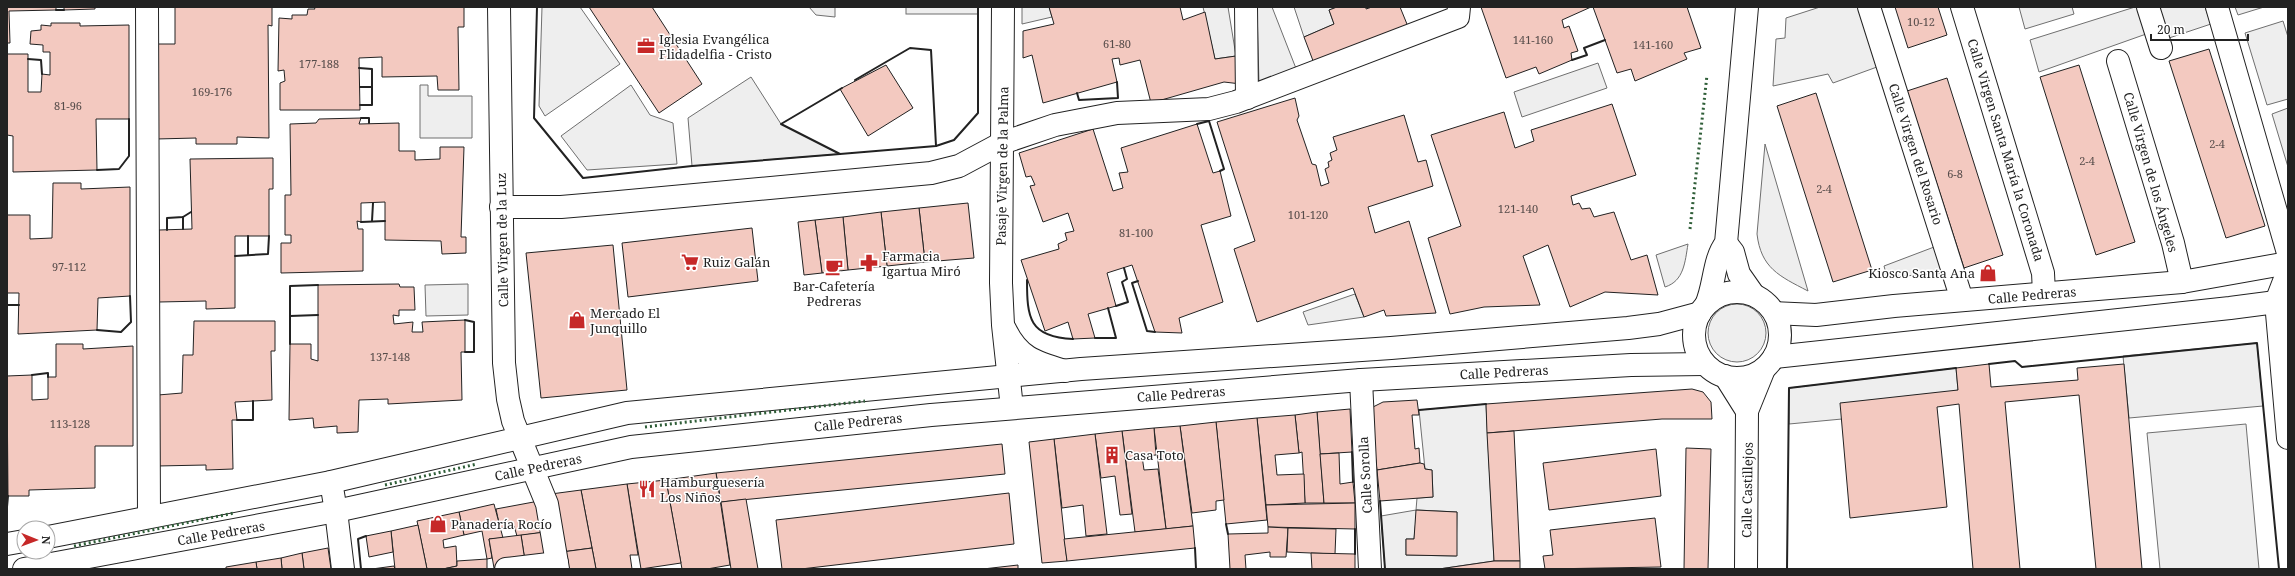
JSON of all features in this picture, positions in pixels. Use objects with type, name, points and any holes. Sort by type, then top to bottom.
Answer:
[{"type":"main road","points":[[147,7],[149,516]]},
{"type":"main road","name":"Calle Virgen de la Luz","points":[[499,7],[504,363],[508,399],[513,421],[547,504],[558,566]]},
{"type":"main road","name":"Pasaje Virgen de la Palma","points":[[1003,7],[1001,283],[1003,325],[1012,408]]},
{"type":"main road","points":[[1246,7],[1247,98]]},
{"type":"main road","points":[[501,207],[561,207],[931,173],[959,166],[1002,143],[1055,125],[1117,113],[1209,109],[1247,98],[1458,17],[1458,7]]},
{"type":"main road","points":[[56,535],[149,516],[330,482],[627,413],[1065,371],[1391,348],[1628,328],[1659,324],[1703,309],[1716,297],[1728,292],[1741,291],[1753,294],[1766,302],[1775,313],[1780,335],[1779,346],[1769,363],[1748,377],[1725,376],[1704,364],[1696,350],[1694,338],[1695,325],[1703,309],[1713,286],[1719,252],[1726,243],[1747,7]]},
{"type":"main road","name":"Calle Virgen del Rosario","points":[[1869,7],[1962,300]]},
{"type":"main road","name":"Calle Virgen Santa María la Coronada","points":[[1962,7],[2043,273],[2044,293]]},
{"type":"main road","points":[[2148,7],[2161,48]]},
{"type":"main road","points":[[2217,7],[2288,253]]},
{"type":"main road","name":"Calle Virgen de los Ángeles","points":[[2118,61],[2173,243],[2182,282]]},
{"type":"main road","points":[[1726,243],[1733,252],[1739,274],[1753,294]]},
{"type":"main road","name":"Calle Pedreras","points":[[1775,313],[1816,315],[1962,300],[2182,282],[2288,263]]},
{"type":"main road","points":[[2288,271],[2282,300],[2288,438]]},
{"type":"main road","points":[[1769,363],[2282,300]]},
{"type":"main road","name":"Pasaje Virgen de la Palma","points":[[1003,325],[1013,344],[1026,356],[1035,362],[1065,371]]},
{"type":"main road","name":"Calle Castillejos","points":[[1746,569],[1747,411],[1769,363]]},
{"type":"main road","name":"Calle Pedreras","points":[[24,569],[336,512],[631,447],[1012,408],[1361,380],[1631,365],[1704,364]]},
{"type":"main road","points":[[1725,376],[1747,411]]},
{"type":"main road","name":"Calle Sorolla","points":[[1361,380],[1370,569]]},
{"type":"main road","points":[[330,482],[336,512],[343,569]]},
{"type":"main road","points":[[506,569],[558,566]]},
{"type":"shaded area","points":[[542,7],[580,7],[620,64],[545,116],[539,106]]},
{"type":"shaded area","points":[[809,7],[835,7],[835,17],[816,15]]},
{"type":"shaded area","points":[[906,7],[978,7],[978,14],[906,14]]},
{"type":"shaded area","points":[[1022,7],[1049,7],[1052,17],[1022,24]]},
{"type":"shaded area","points":[[1203,7],[1228,7],[1236,56],[1215,59]]},
{"type":"shaded area","points":[[1257,7],[1272,7],[1297,71],[1259,84]]},
{"type":"shaded area","points":[[1294,7],[1337,7],[1329,10],[1334,24],[1304,37]]},
{"type":"shaded area","points":[[1820,7],[1858,7],[1877,67],[1833,83],[1828,74],[1773,86],[1776,39],[1785,38],[1786,18]]},
{"type":"shaded area","points":[[2019,7],[2072,7],[2074,14],[2025,29]]},
{"type":"shaded area","points":[[2135,7],[2141,7],[2149,33],[2039,72],[2030,40]]},
{"type":"shaded area","points":[[2154,7],[2205,7],[2211,24],[2163,40]]},
{"type":"shaded area","points":[[2235,7],[2264,7],[2238,15]]},
{"type":"shaded area","points":[[2283,21],[2288,37],[2288,99],[2267,105],[2245,33]]},
{"type":"shaded area","points":[[1598,63],[1607,88],[1522,117],[1514,92]]},
{"type":"shaded area","points":[[751,77],[781,124],[840,154],[692,166],[688,118]]},
{"type":"shaded area","points":[[420,85],[428,85],[428,96],[472,96],[472,138],[420,138]]},
{"type":"shaded area","points":[[631,85],[650,115],[673,123],[677,164],[587,170],[561,136]]},
{"type":"shaded area","points":[[2288,108],[2288,167],[2272,114]]},
{"type":"shaded area","points":[[1765,144],[1808,291],[1788,281],[1773,270],[1767,263],[1759,246],[1757,234]]},
{"type":"shaded area","points":[[1688,244],[1680,276],[1665,287],[1656,255]]},
{"type":"shaded area","points":[[1942,244],[1950,273],[1887,277],[1884,266]]},
{"type":"shaded area","points":[[468,284],[468,315],[426,316],[425,285]]},
{"type":"shaded area","points":[[1355,294],[1364,317],[1308,325],[1303,312]]},
{"type":"shaded area","points":[[1737,304],[1748,306],[1761,317],[1764,322],[1766,333],[1764,344],[1753,357],[1748,360],[1737,362],[1726,360],[1713,349],[1710,344],[1708,333],[1710,322],[1721,309],[1726,306]]},
{"type":"shaded area","points":[[2257,343],[2263,406],[2129,418],[2123,356]]},
{"type":"shaded area","points":[[1956,368],[1958,390],[1842,419],[1789,424],[1789,388]]},
{"type":"shaded area","points":[[1486,404],[1494,561],[1439,569],[1385,569],[1381,516],[1416,510],[1417,498],[1433,497],[1432,470],[1425,469],[1419,410]],"holes":[[[1417,510],[1457,512],[1456,556],[1406,555],[1406,539],[1414,539]]]},
{"type":"shaded area","points":[[2246,424],[2259,569],[2160,569],[2147,433]]},
{"type":"building","points":[[7,7],[56,7],[56,10],[9,11],[10,43],[7,43]]},
{"type":"building","points":[[64,7],[95,7],[95,9],[64,10]]},
{"type":"building","points":[[175,7],[272,7],[272,26],[268,25],[269,138],[237,137],[237,144],[196,144],[196,138],[156,139],[155,44],[175,44]]},
{"type":"building","points":[[314,7],[464,7],[464,27],[458,27],[459,90],[438,90],[437,76],[382,77],[382,57],[359,58],[360,110],[280,110],[280,83],[285,81],[284,70],[278,71],[279,18],[292,19],[292,15],[307,15],[308,9],[315,9]]},
{"type":"building","name":"Iglesia Evangélica Flidadelfia - Cristo","points":[[589,7],[652,7],[702,84],[659,113]]},
{"type":"building","points":[[1049,7],[1180,7],[1183,20],[1205,12],[1215,59],[1236,56],[1241,84],[1224,82],[1151,103],[1140,60],[1120,65],[1119,58],[1112,59],[1117,82],[1043,103],[1032,55],[1023,58],[1023,31],[1054,24]]},
{"type":"building","points":[[1337,7],[1366,7],[1366,9],[1372,7],[1400,7],[1409,29],[1315,66],[1304,37],[1334,24],[1329,10]]},
{"type":"building","points":[[1481,7],[1591,7],[1562,20],[1564,28],[1569,26],[1578,51],[1571,53],[1572,60],[1539,74],[1536,67],[1506,78]]},
{"type":"building","points":[[1593,7],[1687,7],[1701,48],[1684,53],[1687,59],[1635,81],[1631,69],[1617,73]]},
{"type":"building","points":[[1895,7],[1938,7],[1947,35],[1908,48]]},
{"type":"building","points":[[51,23],[80,23],[80,26],[129,25],[129,119],[96,119],[97,170],[13,172],[13,136],[7,135],[7,54],[28,54],[28,92],[41,92],[42,74],[50,75],[50,52],[43,52],[43,45],[30,44],[31,31],[41,30],[41,25],[51,26]]},
{"type":"building","points":[[2209,49],[2265,226],[2226,238],[2169,61]]},
{"type":"building","points":[[886,65],[913,108],[868,136],[840,89]]},
{"type":"building","points":[[2079,65],[2135,242],[2096,255],[2040,77]]},
{"type":"building","points":[[1947,78],[2003,255],[1964,268],[1907,91]]},
{"type":"building","points":[[1816,93],[1872,270],[1833,282],[1777,106]]},
{"type":"building","points":[[1295,98],[1299,116],[1297,120],[1312,164],[1316,165],[1321,186],[1329,183],[1325,169],[1329,167],[1328,162],[1332,160],[1330,153],[1337,150],[1333,137],[1404,115],[1418,162],[1426,160],[1433,186],[1368,207],[1375,233],[1409,221],[1436,313],[1386,316],[1384,310],[1364,317],[1353,288],[1257,322],[1234,249],[1255,241],[1217,122]]},
{"type":"building","points":[[1612,104],[1636,175],[1571,196],[1573,205],[1579,203],[1582,209],[1590,208],[1594,217],[1614,212],[1631,260],[1647,255],[1658,295],[1605,292],[1570,307],[1548,245],[1523,256],[1540,305],[1484,307],[1450,314],[1428,238],[1461,226],[1431,135],[1504,112],[1515,148],[1534,141],[1531,130]]},
{"type":"building","points":[[361,118],[359,124],[399,123],[399,151],[415,151],[415,160],[440,159],[440,147],[464,147],[461,237],[466,237],[466,253],[442,254],[441,241],[385,240],[385,202],[361,203],[361,222],[357,221],[358,229],[363,229],[363,271],[281,273],[281,243],[291,243],[291,235],[285,235],[285,195],[291,195],[290,124],[316,123],[319,119]]},
{"type":"building","points":[[1197,124],[1213,173],[1220,171],[1231,216],[1201,225],[1223,302],[1179,318],[1182,333],[1155,332],[1132,265],[1107,273],[1116,306],[1088,314],[1095,338],[1073,339],[1068,322],[1045,331],[1021,260],[1059,249],[1058,244],[1067,240],[1065,233],[1074,231],[1068,213],[1043,222],[1030,186],[1035,185],[1031,176],[1026,177],[1019,153],[1093,129],[1113,191],[1123,188],[1119,173],[1128,172],[1121,148]]},
{"type":"building","points":[[273,158],[273,189],[269,189],[269,236],[235,236],[235,308],[206,309],[206,301],[159,302],[159,230],[192,229],[190,159]]},
{"type":"building","points":[[53,183],[81,183],[81,189],[130,187],[130,296],[98,298],[97,330],[18,334],[19,293],[7,293],[7,215],[30,215],[30,239],[52,238]]},
{"type":"building","points":[[968,203],[974,258],[925,262],[919,208]]},
{"type":"building","points":[[919,208],[925,262],[887,266],[881,212]]},
{"type":"building","points":[[881,212],[887,266],[848,270],[843,217]]},
{"type":"building","points":[[843,217],[848,270],[822,273],[815,220]]},
{"type":"building","points":[[815,220],[822,273],[804,275],[798,222]]},
{"type":"building","name":"Ruiz Galán","points":[[752,228],[758,281],[628,297],[622,243]]},
{"type":"building","name":"Mercado El Junquillo","points":[[613,245],[627,390],[541,398],[526,253]]},
{"type":"building","points":[[399,284],[400,287],[414,287],[415,310],[399,310],[399,316],[393,315],[394,324],[413,322],[412,332],[423,332],[422,322],[465,320],[465,352],[461,352],[462,400],[388,404],[388,399],[359,400],[358,432],[337,433],[337,426],[314,428],[313,418],[289,420],[290,344],[311,344],[311,359],[318,361],[318,285]]},
{"type":"building","points":[[194,321],[275,321],[275,351],[271,351],[272,400],[235,402],[237,420],[232,420],[233,469],[206,470],[206,465],[157,466],[158,395],[182,393],[183,355],[193,355]]},
{"type":"building","points":[[56,344],[83,344],[83,349],[133,346],[133,446],[95,446],[95,488],[29,490],[29,496],[8,496],[7,376],[32,375],[32,400],[48,399],[48,377],[56,377]]},
{"type":"building","points":[[1989,364],[1991,387],[2078,380],[2077,368],[2124,364],[2142,569],[2096,569],[2079,395],[2005,402],[2020,569],[1973,569],[1959,404],[1937,407],[1947,507],[1850,518],[1840,403],[1958,390],[1956,368]]},
{"type":"building","points":[[1692,389],[1703,392],[1711,402],[1712,419],[1662,419],[1487,433],[1486,404]]},
{"type":"building","points":[[1417,400],[1419,415],[1412,415],[1415,449],[1419,448],[1420,463],[1377,470],[1370,415],[1371,408],[1383,402]]},
{"type":"building","points":[[1350,409],[1352,452],[1320,454],[1317,412]]},
{"type":"building","points":[[1317,412],[1324,503],[1305,503],[1302,452],[1299,453],[1295,415]]},
{"type":"building","points":[[1295,415],[1299,453],[1275,455],[1277,475],[1304,474],[1305,503],[1266,505],[1257,418]]},
{"type":"building","points":[[1257,418],[1267,520],[1226,524],[1216,422]]},
{"type":"building","points":[[1216,422],[1224,500],[1216,501],[1216,510],[1192,513],[1180,426]]},
{"type":"building","points":[[1180,426],[1193,526],[1166,529],[1154,428]]},
{"type":"building","points":[[1154,428],[1156,455],[1142,456],[1144,470],[1158,469],[1166,529],[1135,532],[1122,431]]},
{"type":"building","name":"Casa Toto","points":[[1122,431],[1132,514],[1120,515],[1115,476],[1101,478],[1095,434]]},
{"type":"building","points":[[1514,431],[1520,561],[1494,561],[1487,433]]},
{"type":"building","points":[[1095,434],[1107,534],[1086,536],[1083,505],[1062,508],[1054,439]]},
{"type":"building","points":[[1054,439],[1067,561],[1042,563],[1029,442]]},
{"type":"building","points":[[1002,444],[1005,474],[721,502],[716,473]]},
{"type":"building","points":[[1686,448],[1711,449],[1708,569],[1684,569]]},
{"type":"building","points":[[1656,449],[1661,496],[1549,510],[1543,463]]},
{"type":"building","points":[[1339,453],[1340,484],[1353,482],[1355,503],[1324,503],[1320,454]]},
{"type":"building","points":[[1420,463],[1424,464],[1425,469],[1432,470],[1433,497],[1380,501],[1377,470]]},
{"type":"building","points":[[716,473],[730,565],[707,569],[682,569],[666,480]]},
{"type":"building","points":[[666,480],[681,563],[641,569],[627,484]]},
{"type":"building","points":[[627,484],[638,555],[630,555],[632,569],[596,569],[581,490]]},
{"type":"building","points":[[581,490],[592,548],[562,552],[551,494]]},
{"type":"building","points":[[1009,493],[1014,544],[801,569],[782,569],[776,520]]},
{"type":"building","points":[[746,499],[758,569],[731,569],[721,502]]},
{"type":"building","points":[[539,501],[545,532],[517,536],[514,526],[500,528],[496,509]]},
{"type":"building","points":[[1355,503],[1355,529],[1268,527],[1266,505]]},
{"type":"building","points":[[494,504],[503,538],[489,539],[492,558],[487,559],[482,531],[464,535],[459,512]]},
{"type":"building","points":[[1416,510],[1457,512],[1457,556],[1406,555],[1406,539],[1414,539]]},
{"type":"building","points":[[459,512],[464,535],[443,540],[444,548],[456,546],[457,566],[443,569],[427,569],[417,521]]},
{"type":"building","points":[[1655,518],[1661,567],[1545,569],[1543,556],[1553,555],[1550,530]]},
{"type":"building","points":[[418,525],[427,569],[395,569],[391,531]]},
{"type":"building","points":[[1193,526],[1195,548],[1067,561],[1064,539]]},
{"type":"building","points":[[1268,527],[1288,528],[1286,557],[1270,557],[1270,552],[1245,555],[1246,569],[1230,569],[1228,534],[1268,533]]},
{"type":"building","points":[[1288,528],[1336,529],[1335,554],[1287,552]]},
{"type":"building","points":[[391,531],[393,552],[369,557],[366,536]]},
{"type":"building","points":[[545,532],[549,557],[525,561],[521,535]]},
{"type":"building","points":[[521,535],[525,561],[494,568],[489,539]]},
{"type":"building","points":[[328,548],[331,569],[304,569],[302,553]]},
{"type":"building","points":[[592,548],[596,569],[565,569],[562,552]]},
{"type":"building","points":[[302,553],[304,569],[282,569],[281,558]]},
{"type":"building","points":[[1311,553],[1355,554],[1355,569],[1312,569]]},
{"type":"building","points":[[281,558],[282,569],[257,569],[256,562]]},
{"type":"building","points":[[487,559],[487,569],[443,569],[457,566],[457,561]]},
{"type":"building","points":[[1494,561],[1520,561],[1520,569],[1439,569]]},
{"type":"building","points":[[256,562],[257,569],[226,569],[226,567]]},
{"type":"building","points":[[1018,565],[1018,569],[983,569]]},
{"type":"building","points":[[394,566],[395,569],[372,569]]},
{"type":"hedge","points":[[1690,229],[1707,75]]},
{"type":"hedge","points":[[645,427],[865,401]]},
{"type":"hedge","points":[[385,485],[477,464]]},
{"type":"hedge","points":[[74,546],[234,513]]},
{"type":"wall","points":[[537,7],[534,118],[583,178],[692,166],[840,154]]},
{"type":"wall","points":[[842,88],[781,124],[840,154],[936,146],[954,140],[978,113],[978,7]]},
{"type":"wall","points":[[56,10],[64,10]]},
{"type":"wall","points":[[1572,60],[1587,55],[1584,48],[1605,40]]},
{"type":"wall","points":[[855,80],[910,48],[931,50],[936,146]]},
{"type":"wall","points":[[28,59],[41,60],[42,74]]},
{"type":"wall","points":[[359,68],[372,69],[372,105],[360,105]]},
{"type":"wall","points":[[1077,93],[1079,100],[1118,98],[1117,82]]},
{"type":"wall","points":[[360,87],[372,87]]},
{"type":"wall","points":[[361,118],[369,118],[369,123]]},
{"type":"wall","points":[[97,170],[119,169],[129,156],[129,119]]},
{"type":"wall","points":[[1197,124],[1209,121],[1224,169],[1220,171]]},
{"type":"wall","points":[[7,176],[7,204]]},
{"type":"wall","points":[[372,221],[373,203]]},
{"type":"wall","points":[[167,230],[167,218],[183,217],[191,212]]},
{"type":"wall","points":[[183,217],[183,229]]},
{"type":"wall","points":[[361,222],[385,221]]},
{"type":"wall","points":[[248,236],[248,255]]},
{"type":"wall","points":[[235,256],[268,254],[269,236]]},
{"type":"wall","points":[[1116,306],[1128,302],[1122,282],[1127,279],[1124,268]]},
{"type":"wall","points":[[1027,280],[1028,305],[1030,315],[1034,323],[1039,329],[1047,334],[1073,339]]},
{"type":"wall","points":[[1138,281],[1132,283],[1147,331],[1155,332]]},
{"type":"wall","points":[[290,344],[290,286],[318,285]]},
{"type":"wall","points":[[97,330],[121,332],[131,322],[130,296]]},
{"type":"wall","points":[[7,305],[19,305]]},
{"type":"wall","points":[[1095,338],[1116,338],[1108,308]]},
{"type":"wall","points":[[290,316],[318,315]]},
{"type":"wall","points":[[465,320],[474,322],[474,352],[465,352]]},
{"type":"wall","points":[[7,338],[7,361]]},
{"type":"wall","points":[[1989,364],[2015,361],[2022,367],[2257,343],[2279,569]]},
{"type":"wall","points":[[1787,569],[1789,388],[1956,368]]},
{"type":"wall","points":[[32,375],[48,373],[48,377]]},
{"type":"wall","points":[[237,420],[253,420],[253,401]]},
{"type":"wall","points":[[1419,410],[1486,404]]},
{"type":"wall","points":[[1352,452],[1353,482]]},
{"type":"wall","points":[[7,507],[8,496]]},
{"type":"wall","points":[[1380,501],[1385,569]]},
{"type":"wall","points":[[1226,524],[1228,534]]},
{"type":"wall","points":[[1355,529],[1355,554]]},
{"type":"wall","points":[[361,569],[358,539],[366,536]]},
{"type":"wall","points":[[1195,548],[1196,569]]},
{"type":"place","name":"Iglesia Evangélica Flidadelfia - Cristo","points":[[646,46]]},
{"type":"place","name":"Ruiz Galán","points":[[690,262]]},
{"type":"place","name":"Farmacia Igartua Miró","points":[[869,263]]},
{"type":"place","name":"Bar-Cafetería Pedreras","points":[[834,267]]},
{"type":"place","name":"Kiosco Santa Ana","points":[[1988,273]]},
{"type":"place","name":"Mercado El Junquillo","points":[[577,320]]},
{"type":"place","name":"Casa Toto","points":[[1112,455]]},
{"type":"place","name":"Hamburguesería Los Niños","points":[[647,489]]},
{"type":"place","name":"Panadería Rocío","points":[[438,524]]}]
